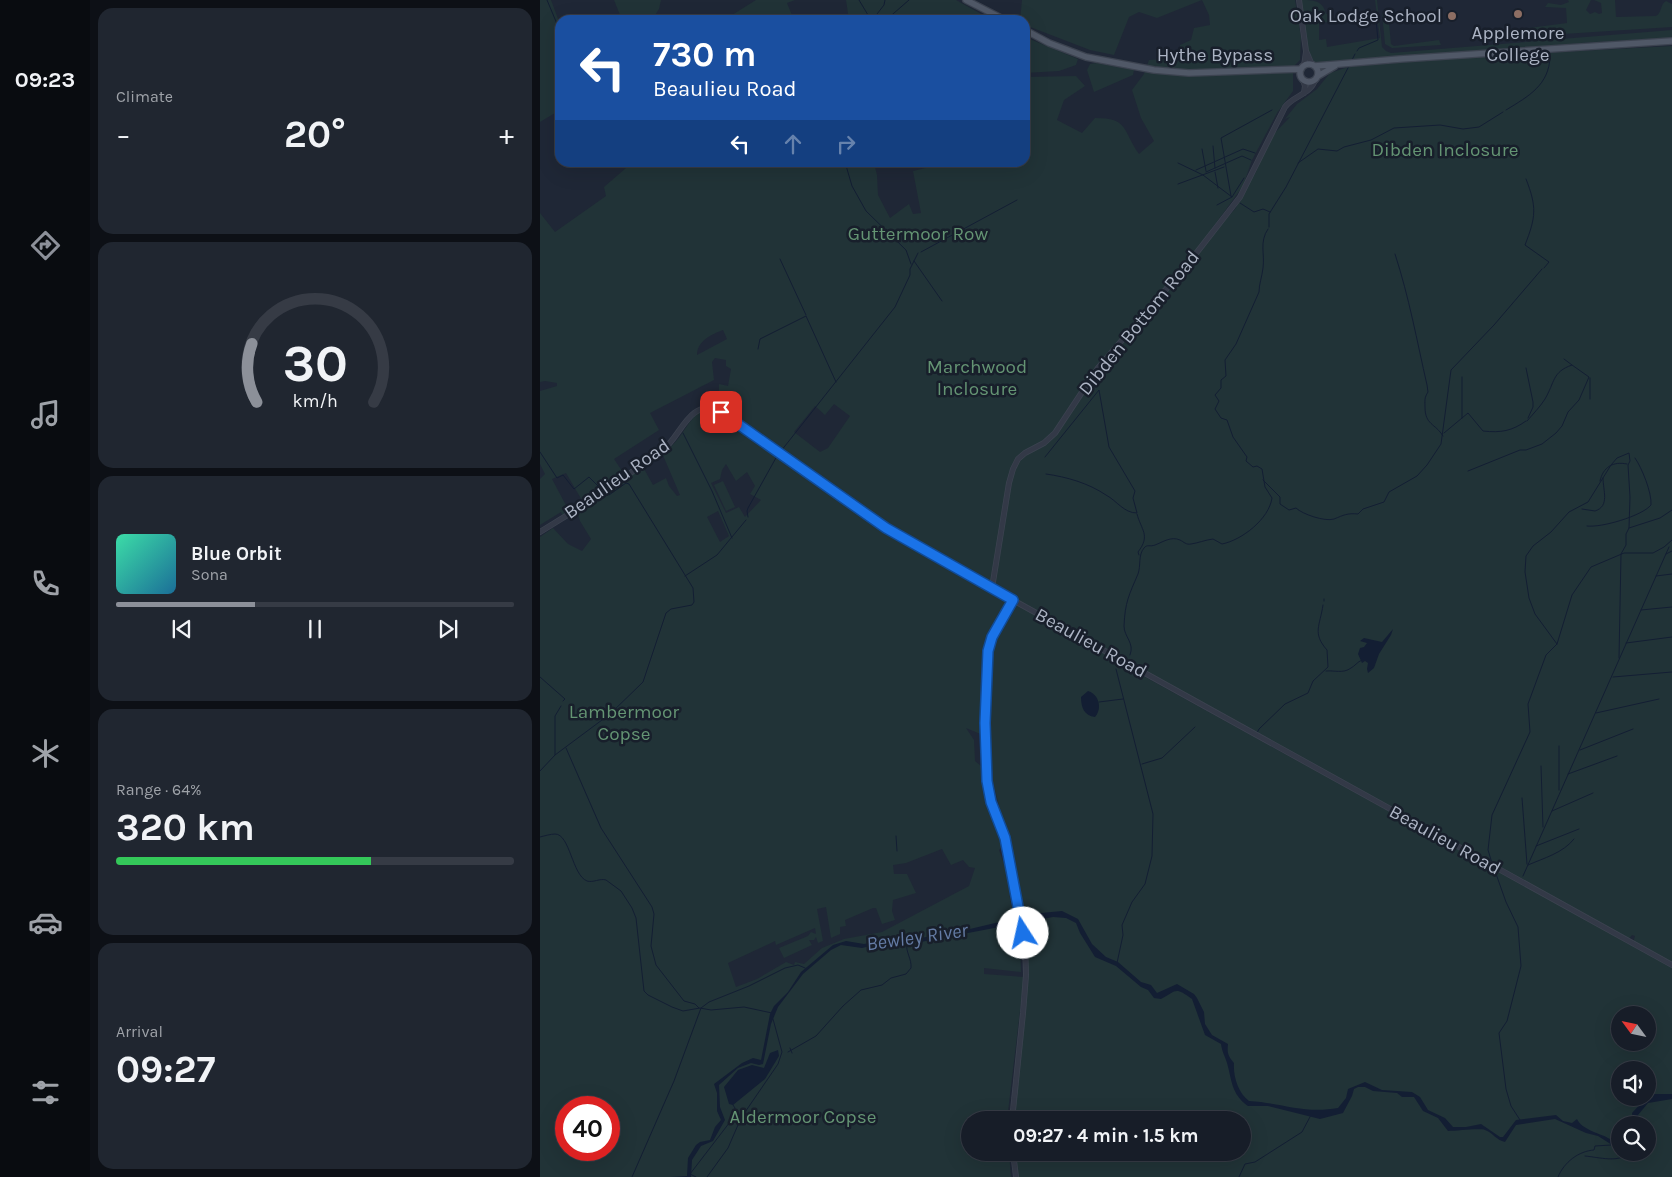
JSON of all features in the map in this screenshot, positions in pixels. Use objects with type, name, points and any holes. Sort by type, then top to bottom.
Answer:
[{"type":"main road","points":[[966,0],[995,15]]},
{"type":"main road","name":"Hythe Bypass","points":[[1030,33],[1049,43],[1086,57],[1128,66],[1181,73],[1284,70],[1303,67]]},
{"type":"main road","points":[[1337,65],[1308,82],[1300,74],[1303,67],[1313,66],[1672,41]]},
{"type":"main road","points":[[1313,66],[1316,78]]},
{"type":"main road","name":"Hythe Bypass","points":[[1284,70],[1303,79]]},
{"type":"street","points":[[1299,0],[1306,51],[1313,66]]},
{"type":"street","points":[[1303,67],[1306,51]]},
{"type":"street","name":"Dibden Bottom Road","points":[[992,588],[1008,489],[1013,469],[1018,459],[1044,443],[1055,433],[1098,368],[1200,249],[1240,198],[1285,107],[1313,85],[1316,78]]},
{"type":"street","points":[[1303,79],[1306,86],[1304,92]]},
{"type":"street","name":"Beaulieu Road","points":[[540,532],[595,498],[664,450],[673,442],[691,414],[699,408],[711,408],[730,418],[886,528],[1672,965]]},
{"type":"street","points":[[1013,600],[992,637],[988,651],[986,766],[991,802],[1005,838],[1025,944],[1026,975],[1013,1111]]},
{"type":"street","points":[[1014,1161],[1016,1177]]},
{"type":"green space","points":[[540,0],[551,0],[557,15],[555,15],[555,113],[540,122]]},
{"type":"green space","points":[[614,0],[661,0],[655,15],[620,15]]},
{"type":"green space","points":[[756,0],[795,0],[787,3],[792,15],[732,15]]},
{"type":"green space","points":[[846,0],[956,0],[983,15],[848,15]]},
{"type":"green space","points":[[1022,0],[1202,0],[1157,18],[1139,12],[1129,17],[1114,55],[1090,50],[1030,27],[1030,15],[1020,15]]},
{"type":"green space","points":[[1202,0],[1295,0],[1301,37],[1300,60],[1293,67],[1293,91],[1277,113],[1252,160],[1243,186],[1211,230],[1214,232],[1236,208],[1237,203],[1256,172],[1270,138],[1290,117],[1285,119],[1297,104],[1317,89],[1330,73],[1348,67],[1453,58],[1672,46],[1672,964],[1633,943],[1635,936],[1632,935],[1628,940],[1087,640],[1090,646],[1108,654],[1138,673],[1672,967],[1672,1177],[1018,1177],[1016,1161],[1251,1161],[1251,1111],[1015,1111],[1025,1019],[1028,950],[1009,846],[993,782],[990,738],[966,728],[974,740],[975,761],[981,766],[994,819],[1002,839],[1002,847],[999,850],[1007,872],[1010,899],[1020,938],[1021,972],[984,968],[984,974],[1024,977],[1008,1111],[961,1111],[961,1161],[1010,1161],[1011,1177],[540,1177],[540,537],[553,528],[568,544],[582,551],[591,539],[577,512],[643,467],[653,485],[666,478],[669,486],[677,496],[680,495],[662,453],[675,443],[691,421],[702,410],[718,415],[760,443],[763,442],[807,477],[812,474],[719,407],[719,384],[728,386],[731,369],[726,366],[726,360],[715,358],[712,362],[714,380],[650,413],[659,430],[614,459],[624,474],[583,502],[566,473],[552,479],[569,511],[562,515],[561,512],[540,525],[540,479],[545,474],[540,464],[540,391],[557,386],[557,383],[540,382],[540,213],[555,232],[606,196],[604,187],[627,167],[875,167],[878,195],[890,218],[909,204],[913,214],[921,213],[913,171],[930,167],[1030,167],[1030,77],[1076,76],[1085,86],[1064,100],[1057,120],[1082,133],[1095,118],[1114,120],[1123,127],[1139,154],[1154,141],[1141,118],[1132,90],[1144,74],[1149,60],[1179,58],[1180,45],[1191,40],[1194,28],[1210,25],[1209,15]],"holes":[[[723,330],[727,339],[697,355],[702,342],[714,334]],[[834,404],[850,416],[828,448],[820,452],[794,432],[815,406],[825,415]],[[726,464],[736,481],[747,472],[755,486],[750,494],[761,500],[745,517],[739,507],[726,513],[711,483],[720,479]],[[718,511],[729,536],[720,542],[707,517]],[[942,849],[951,865],[963,860],[969,867],[975,868],[969,886],[882,932],[844,939],[822,948],[804,964],[795,962],[794,965],[786,962],[757,979],[736,987],[728,963],[775,941],[776,945],[815,928],[816,934],[811,932],[808,936],[779,948],[784,958],[812,945],[809,940],[814,940],[816,937],[818,943],[823,941],[817,909],[826,907],[831,938],[840,934],[840,927],[846,926],[845,920],[873,908],[876,908],[882,924],[895,920],[892,911],[893,900],[916,893],[907,874],[894,874],[893,865],[906,863]]]},
{"type":"green space","points":[[1300,0],[1320,3],[1325,9],[1326,14],[1330,14],[1331,21],[1319,24],[1319,40],[1326,39],[1327,47],[1380,38],[1375,0],[1377,0],[1382,47],[1391,53],[1672,30],[1672,38],[1594,42],[1317,64],[1313,60],[1307,44]]},
{"type":"green space","points":[[1568,0],[1591,0],[1586,10],[1590,14],[1595,12],[1599,14],[1602,13],[1601,3],[1594,0],[1615,0],[1616,17],[1656,16],[1666,1],[1672,4],[1672,27],[1532,36],[1529,28],[1567,23],[1566,8],[1545,7],[1548,3],[1561,5],[1569,2]]},
{"type":"green space","points":[[1382,13],[1388,13],[1391,44],[1394,46],[1439,40],[1441,45],[1392,48],[1385,44]]},
{"type":"green space","points":[[1030,39],[1078,59],[1076,65],[1059,71],[1030,73]]},
{"type":"green space","points":[[1096,63],[1134,70],[1133,75],[1094,92],[1087,70],[1090,64]]},
{"type":"green space","points":[[723,481],[735,507],[726,511],[714,485]]},
{"type":"water","points":[[1393,629],[1379,654],[1374,668],[1368,673],[1368,663],[1365,661],[1362,663],[1358,654],[1360,648],[1364,647],[1367,643],[1360,641],[1364,638],[1382,642]]},
{"type":"water","points":[[1088,691],[1095,696],[1099,703],[1099,710],[1095,717],[1086,713],[1082,704],[1081,697]]},
{"type":"water","points":[[1062,911],[1078,919],[1092,944],[1106,957],[1118,962],[1141,982],[1151,985],[1157,993],[1177,984],[1194,994],[1204,1012],[1205,1024],[1212,1035],[1228,1044],[1228,1052],[1234,1063],[1237,1084],[1242,1094],[1249,1101],[1304,1109],[1326,1110],[1338,1108],[1346,1098],[1348,1089],[1365,1082],[1382,1090],[1412,1092],[1420,1097],[1428,1110],[1445,1118],[1453,1127],[1481,1124],[1500,1137],[1503,1137],[1516,1120],[1556,1115],[1563,1121],[1572,1123],[1577,1119],[1587,1129],[1611,1140],[1611,1144],[1598,1136],[1586,1133],[1555,1119],[1516,1125],[1505,1142],[1482,1129],[1448,1131],[1438,1118],[1423,1111],[1414,1097],[1402,1097],[1397,1093],[1373,1091],[1365,1087],[1354,1089],[1343,1113],[1320,1119],[1268,1106],[1248,1106],[1235,1092],[1221,1044],[1205,1035],[1192,999],[1178,991],[1161,999],[1154,998],[1148,990],[1141,987],[1116,966],[1095,957],[1076,923],[1066,918],[1053,917],[910,944],[887,942],[862,948],[841,945],[831,950],[803,974],[778,1007],[771,1024],[763,1064],[751,1063],[738,1068],[719,1085],[720,1107],[725,1120],[713,1141],[701,1146],[692,1160],[691,1177],[671,1177],[687,1176],[688,1158],[696,1145],[710,1140],[715,1127],[721,1120],[717,1111],[717,1093],[714,1084],[742,1063],[753,1058],[761,1060],[770,1014],[774,1006],[788,992],[801,972],[833,945],[846,941],[864,944],[889,939],[913,939],[953,933],[1012,919],[1020,915]]},
{"type":"water","points":[[778,1050],[779,1056],[765,1079],[733,1105],[729,1104],[724,1087],[738,1070],[752,1065],[764,1068],[770,1053]]},
{"type":"water","points":[[1656,1094],[1672,1094],[1672,1099],[1656,1102]]},
{"type":"water","points":[[1639,1106],[1646,1106],[1638,1116],[1632,1116],[1632,1113]]},
{"type":"waterway","points":[[547,0],[555,19]]},
{"type":"waterway","points":[[859,0],[868,15]]},
{"type":"waterway","points":[[877,15],[885,0]]},
{"type":"waterway","points":[[892,15],[909,0]]},
{"type":"waterway","points":[[1357,51],[1359,48],[1378,40],[1376,20]]},
{"type":"waterway","points":[[1352,60],[1355,54]]},
{"type":"waterway","points":[[1506,110],[1530,94],[1542,82],[1549,67],[1550,57]]},
{"type":"waterway","points":[[1269,227],[1269,214],[1286,187],[1349,66]]},
{"type":"waterway","points":[[1231,196],[1221,138],[1272,110]]},
{"type":"waterway","points":[[1298,163],[1318,149],[1337,151],[1344,147],[1371,140],[1394,128],[1440,125],[1463,129],[1479,127],[1503,112]]},
{"type":"waterway","points":[[1213,146],[1215,168]]},
{"type":"waterway","points":[[1202,149],[1206,171]]},
{"type":"waterway","points":[[1196,170],[1243,149],[1255,153]]},
{"type":"waterway","points":[[1206,172],[1242,156],[1251,160]]},
{"type":"waterway","points":[[1178,163],[1203,175],[1232,197],[1244,178]]},
{"type":"waterway","points":[[846,167],[852,186],[866,211],[906,250],[911,264]]},
{"type":"waterway","points":[[1178,184],[1224,167]]},
{"type":"waterway","points":[[1215,172],[1218,188]]},
{"type":"waterway","points":[[1526,179],[1532,197],[1534,212],[1525,245],[1549,262],[1544,268]]},
{"type":"waterway","points":[[1217,205],[1232,197]]},
{"type":"waterway","points":[[921,252],[1017,200]]},
{"type":"waterway","points":[[1240,203],[1254,212],[1263,209],[1270,212]]},
{"type":"waterway","points":[[1130,655],[1131,647],[1124,630],[1125,611],[1139,571],[1141,554],[1144,548],[1173,539],[1180,540],[1186,544],[1213,539],[1222,544],[1230,542],[1246,533],[1260,521],[1270,506],[1272,498],[1265,487],[1262,469],[1257,466],[1253,467],[1246,461],[1247,457],[1233,437],[1227,420],[1221,418],[1215,409],[1219,401],[1215,395],[1221,388],[1221,380],[1226,376],[1225,360],[1236,344],[1259,292],[1263,268],[1263,243],[1268,229]]},
{"type":"waterway","points":[[781,451],[895,307],[918,253]]},
{"type":"waterway","points":[[1395,254],[1409,303],[1427,385],[1425,413],[1429,421],[1443,436]]},
{"type":"waterway","points":[[780,259],[806,315]]},
{"type":"waterway","points":[[914,261],[942,301]]},
{"type":"waterway","points":[[1263,480],[1280,497],[1280,504],[1289,510],[1296,508],[1314,517],[1330,520],[1343,515],[1358,514],[1363,509],[1384,502],[1389,492],[1417,476],[1441,444],[1451,370],[1494,325],[1542,269]]},
{"type":"waterway","points":[[758,349],[760,339],[806,316],[836,382]]},
{"type":"waterway","points":[[1564,359],[1572,365]]},
{"type":"waterway","points":[[1468,471],[1520,450],[1526,450],[1542,444],[1562,426],[1568,412],[1579,400],[1589,377],[1572,365],[1561,371],[1557,374],[1543,402],[1527,421]]},
{"type":"waterway","points":[[1526,368],[1533,402],[1528,418]]},
{"type":"waterway","points":[[1462,377],[1462,418]]},
{"type":"waterway","points":[[1590,378],[1590,399]]},
{"type":"waterway","points":[[1045,457],[1099,390],[1109,447],[1135,491],[1133,498],[1137,513],[1124,509],[1110,497],[1085,484],[1046,474]]},
{"type":"waterway","points":[[1444,433],[1468,413],[1483,431],[1495,432],[1506,430],[1526,421]]},
{"type":"waterway","points":[[683,433],[712,491],[732,538]]},
{"type":"waterway","points":[[540,452],[557,478],[563,475],[574,489],[589,477],[602,490]]},
{"type":"waterway","points":[[1557,644],[1535,614],[1529,598],[1525,572],[1526,556],[1533,546],[1551,532],[1569,512],[1588,502],[1611,465],[1617,458],[1629,453],[1629,528],[1626,534],[1626,545],[1621,554],[1619,658]]},
{"type":"waterway","points":[[748,517],[748,508],[777,456]]},
{"type":"waterway","points":[[1587,526],[1602,525],[1621,520],[1639,513],[1651,505],[1646,481],[1635,458]]},
{"type":"waterway","points":[[1600,481],[1601,476],[1609,466],[1617,463],[1627,464]]},
{"type":"waterway","points":[[1582,509],[1595,511],[1603,506],[1605,498],[1603,478]]},
{"type":"waterway","points":[[555,755],[610,714],[643,682],[666,613],[671,609],[692,605],[694,602],[693,588],[629,484],[626,483],[609,495],[607,493]]},
{"type":"waterway","points":[[1629,528],[1660,518],[1672,510]]},
{"type":"waterway","points":[[1137,514],[1144,533],[1144,541],[1138,552],[1139,555]]},
{"type":"waterway","points":[[685,576],[717,555],[746,520]]},
{"type":"waterway","points":[[1492,863],[1488,850],[1492,815],[1530,732],[1528,704],[1546,655],[1557,644],[1572,595],[1591,567],[1624,553],[1653,553],[1672,540]]},
{"type":"waterway","points":[[1523,876],[1669,547]]},
{"type":"waterway","points":[[1666,554],[1672,551]]},
{"type":"waterway","points":[[1656,576],[1672,574]]},
{"type":"waterway","points":[[1257,733],[1285,704],[1308,693],[1313,681],[1328,667],[1327,650],[1318,634],[1323,605]]},
{"type":"waterway","points":[[1641,610],[1672,607]]},
{"type":"waterway","points":[[1626,643],[1672,637]]},
{"type":"waterway","points":[[1326,671],[1345,671],[1362,660]]},
{"type":"waterway","points":[[1116,669],[1153,814],[1152,856],[1145,884],[1132,902],[1122,925],[1123,935],[1117,963]]},
{"type":"waterway","points":[[1613,677],[1672,672]]},
{"type":"waterway","points":[[540,677],[565,699],[563,701]]},
{"type":"waterway","points":[[1099,702],[1123,699]]},
{"type":"waterway","points":[[1596,713],[1659,699]]},
{"type":"waterway","points":[[540,771],[555,755],[555,716],[561,706]]},
{"type":"waterway","points":[[1142,764],[1162,758],[1195,727]]},
{"type":"waterway","points":[[1580,750],[1633,729]]},
{"type":"waterway","points":[[1559,746],[1559,790]]},
{"type":"waterway","points":[[566,748],[601,828],[652,907],[654,914],[651,946],[656,965],[684,1001],[695,1004],[699,1008]]},
{"type":"waterway","points":[[1568,774],[1617,756]]},
{"type":"waterway","points":[[1541,766],[1543,827]]},
{"type":"waterway","points":[[1552,811],[1593,793]]},
{"type":"waterway","points":[[1522,798],[1527,864]]},
{"type":"waterway","points":[[1536,846],[1579,829]]},
{"type":"waterway","points":[[540,837],[553,834],[560,836],[568,847],[582,877],[587,881],[606,880],[621,891],[636,918],[644,991],[648,995],[683,1011],[700,1008],[711,1010],[744,1007],[772,1013]]},
{"type":"waterway","points":[[896,836],[897,851]]},
{"type":"waterway","points":[[1528,865],[1559,852],[1574,839]]},
{"type":"waterway","points":[[1495,871],[1506,902],[1518,927],[1521,966],[1507,1021],[1499,1033],[1506,1089],[1511,1106],[1520,1120]]},
{"type":"waterway","points":[[788,1052],[816,1036],[843,1006],[861,990],[882,985],[891,978],[906,974],[911,968],[907,944]]},
{"type":"waterway","points":[[632,1177],[674,1081],[701,1008],[709,1002],[749,986],[785,968],[798,965],[805,968]]},
{"type":"waterway","points":[[707,1177],[728,1148],[741,1118],[778,1064],[782,1052],[773,1019]]},
{"type":"waterway","points":[[790,1048],[792,1053]]},
{"type":"waterway","name":"Bewley River","points":[[696,1177],[690,1174],[733,1118],[735,1108],[733,1105]]},
{"type":"waterway","points":[[1239,1177],[1245,1164],[1255,1162],[1302,1132],[1311,1115]]},
{"type":"waterway","points":[[1558,1177],[1573,1158],[1594,1150],[1595,1146],[1611,1145]]},
{"type":"waterway","points":[[1585,1156],[1611,1159]]},
{"type":"place","name":"Applemore College","points":[[1518,14]]},
{"type":"place","name":"Oak Lodge School","points":[[1452,16]]},
{"type":"route","points":[[721,412],[873,520],[910,543],[1013,600],[992,637],[988,651],[986,766],[991,802],[1005,838],[1023,933]]},
{"type":"park label","name":"Dibden Inclosure","points":[[1445,150]]},
{"type":"park label","name":"Guttermoor Row","points":[[918,234]]},
{"type":"park label","name":"Marchwood Inclosure","points":[[977,378]]},
{"type":"park label","name":"Lambermoor Copse","points":[[624,723]]},
{"type":"park label","name":"Aldermoor Copse","points":[[803,1117]]}]
